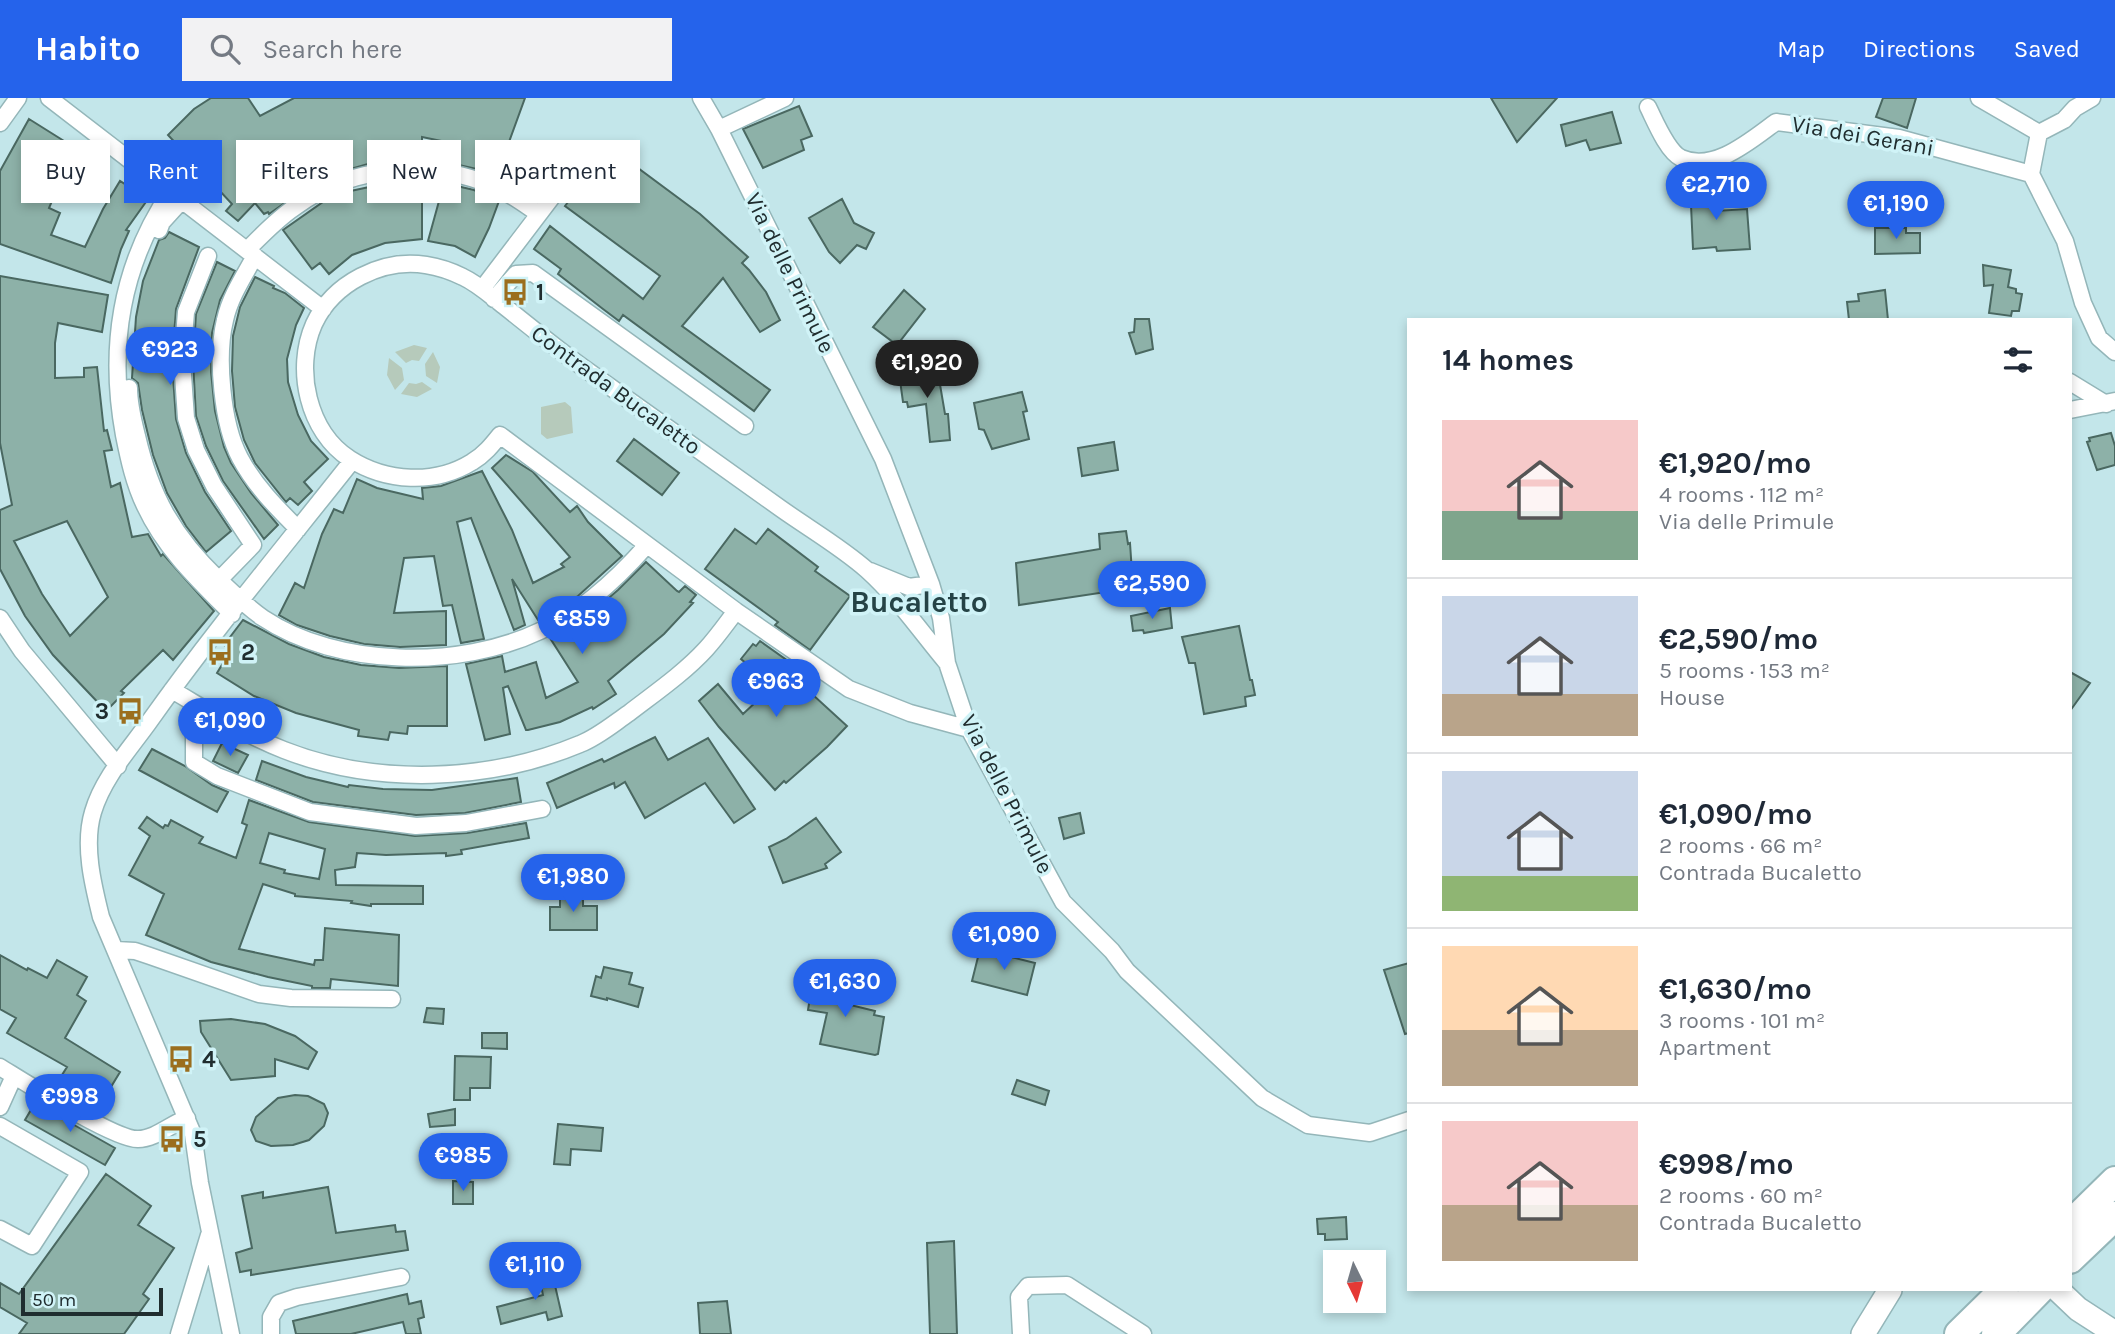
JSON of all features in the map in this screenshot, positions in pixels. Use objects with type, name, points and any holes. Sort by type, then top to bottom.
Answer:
[{"type":"highway","points":[[2072,1223],[2115,1181]]},
{"type":"highway","points":[[2072,1257],[2115,1216]]},
{"type":"highway","points":[[1959,1334],[2003,1291]]},
{"type":"highway","points":[[1996,1334],[2038,1291]]},
{"type":"street","points":[[0,124],[18,98]]},
{"type":"street","points":[[48,98],[124,156]]},
{"type":"street","name":"Via delle Primule","points":[[701,98],[719,129],[883,459],[931,584],[941,618],[947,663],[969,729],[1063,902],[1112,951],[1127,971],[1262,1098],[1308,1125],[1370,1133],[1407,1120]]},
{"type":"street","points":[[719,129],[785,98]]},
{"type":"street","points":[[1979,98],[2039,133]]},
{"type":"street","points":[[2039,133],[2064,120],[2075,108],[2092,98]]},
{"type":"street","name":"Via dei Gerani","points":[[1648,107],[1660,133],[1679,157],[1699,162],[1724,156],[1776,121],[1899,138],[2031,174]]},
{"type":"street","points":[[2039,133],[2031,174],[2066,241],[2082,303],[2099,338],[2115,352]]},
{"type":"street","points":[[299,529],[255,483],[239,456],[221,383],[225,320],[251,253],[297,205],[351,177],[397,169],[465,176],[502,191],[539,214]]},
{"type":"street","points":[[168,203],[154,217],[136,258],[127,292],[116,348],[119,405],[130,467],[145,507],[164,540],[183,564],[237,607],[288,631],[344,651],[396,658],[472,652],[539,632],[565,618],[624,572],[647,545]]},
{"type":"street","points":[[172,203],[135,295],[127,349],[130,404],[143,464],[157,501],[187,548],[219,580],[237,607]]},
{"type":"street","points":[[186,203],[323,309]]},
{"type":"street","points":[[488,294],[547,203]]},
{"type":"street","points":[[208,256],[186,312],[182,361],[186,418],[196,450],[214,486],[253,545],[219,580]]},
{"type":"street","name":"Contrada Bucaletto","points":[[867,570],[561,352],[464,277],[442,268],[410,263],[393,265],[359,278],[345,286],[323,309],[310,337],[307,388],[316,421],[327,439],[352,461],[381,474],[402,478],[430,477],[455,471],[472,462],[500,435],[736,611],[849,689],[910,713],[969,729]]},
{"type":"street","points":[[488,294],[516,274],[533,274],[745,426]]},
{"type":"street","points":[[2072,383],[2110,403]]},
{"type":"street","points":[[2072,410],[2110,403]]},
{"type":"street","points":[[231,1334],[200,1184],[193,1134],[101,917],[95,894],[89,844],[92,814],[102,788],[172,690],[352,461]]},
{"type":"street","points":[[867,570],[909,587],[931,584]]},
{"type":"street","points":[[867,570],[947,663]]},
{"type":"street","points":[[172,690],[285,751],[343,767],[413,776],[500,769],[581,744],[601,733],[681,672],[706,649],[736,611]]},
{"type":"street","points":[[0,618],[22,651],[118,766]]},
{"type":"street","points":[[206,710],[194,736],[194,762],[217,776],[310,812],[416,825],[466,823],[542,809]]},
{"type":"street","points":[[116,950],[143,953],[258,994],[291,998],[392,999]]},
{"type":"street","points":[[0,1067],[118,1134],[137,1139],[156,1135],[187,1118]]},
{"type":"street","points":[[0,1107],[14,1076]]},
{"type":"street","points":[[0,1126],[80,1172],[32,1246],[0,1229]]},
{"type":"street","points":[[179,1334],[210,1233]]},
{"type":"street","points":[[271,1334],[271,1317],[279,1303],[297,1297],[401,1278]]},
{"type":"street","points":[[1021,1334],[1019,1297],[1028,1286],[1041,1284],[1067,1285],[1143,1334]]},
{"type":"street","points":[[1863,1334],[1889,1291]]},
{"type":"street","points":[[2060,1291],[2078,1309],[2108,1331]]},
{"type":"green space","points":[[414,345],[427,348],[419,361],[406,363],[395,352]]},
{"type":"green space","points":[[433,352],[440,367],[437,383],[426,376],[425,364]]},
{"type":"green space","points":[[389,358],[402,368],[404,380],[395,390],[387,375]]},
{"type":"green space","points":[[422,382],[432,389],[417,397],[401,394],[409,383]]},
{"type":"green space","points":[[565,402],[571,407],[573,433],[547,439],[541,434],[541,407]]},
{"type":"building","points":[[211,98],[248,98],[260,116],[294,98],[525,98],[510,140],[475,140],[475,169],[461,165],[461,140],[422,137],[422,140],[367,140],[367,164],[353,168],[353,140],[236,140],[236,203],[255,203],[238,221],[226,211],[232,204],[222,193],[222,140],[173,140],[168,135],[194,109]]},
{"type":"building","points":[[1491,98],[1557,98],[1517,142]]},
{"type":"building","points":[[1883,98],[1916,98],[1907,128],[1876,117]]},
{"type":"building","points":[[799,106],[812,136],[801,140],[804,150],[763,168],[743,129]]},
{"type":"building","points":[[1612,112],[1621,143],[1590,150],[1586,140],[1566,146],[1561,125]]},
{"type":"building","points":[[29,119],[62,140],[21,140],[21,203],[51,203],[49,208],[60,213],[51,235],[85,247],[120,181],[124,184],[124,203],[145,203],[126,230],[129,231],[111,283],[0,244],[0,171]]},
{"type":"building","points":[[640,170],[700,214],[748,257],[742,263],[766,292],[780,320],[760,332],[723,278],[682,326],[770,390],[754,411],[623,315],[619,321],[558,274],[561,269],[534,249],[550,226],[643,299],[660,276],[565,206],[567,203],[640,203]]},
{"type":"building","points":[[1715,182],[1716,211],[1747,209],[1750,249],[1693,249],[1690,183]]},
{"type":"building","points":[[367,187],[367,203],[422,203],[422,239],[385,243],[352,255],[329,274],[320,263],[312,269],[283,230],[322,203],[353,203],[353,190]]},
{"type":"building","points":[[461,187],[475,190],[475,203],[498,203],[475,257],[455,246],[428,241],[438,203],[461,203]]},
{"type":"building","points":[[842,199],[854,223],[874,233],[866,249],[857,245],[840,263],[829,252],[809,218]]},
{"type":"building","points":[[255,203],[285,203],[269,214],[264,214]]},
{"type":"building","points":[[1875,228],[1906,228],[1906,233],[1920,233],[1920,253],[1875,254]]},
{"type":"building","points":[[169,232],[199,247],[176,309],[172,362],[176,419],[186,453],[205,492],[231,531],[206,552],[186,526],[167,493],[153,455],[138,383],[132,378],[136,317],[143,281],[159,240],[165,238]]},
{"type":"building","points":[[217,262],[235,271],[220,300],[212,333],[211,372],[215,411],[231,463],[251,493],[278,525],[264,539],[223,481],[206,446],[196,416],[193,361],[196,314]]},
{"type":"building","points":[[1983,265],[2011,270],[2008,287],[2022,294],[2019,311],[2012,311],[2011,316],[1989,313],[1993,285],[1984,286]]},
{"type":"building","points":[[0,276],[108,295],[102,332],[58,323],[55,378],[84,377],[84,368],[97,367],[104,431],[107,430],[112,450],[104,451],[111,487],[120,483],[132,537],[148,534],[161,556],[163,554],[214,611],[173,660],[163,650],[121,691],[124,693],[106,711],[53,655],[25,616],[0,569],[0,510],[12,505],[0,443]],"holes":[[[67,521],[108,597],[70,636],[42,594],[14,541]]]},
{"type":"building","points":[[255,277],[274,286],[273,288],[285,293],[304,308],[296,325],[287,359],[288,382],[298,415],[311,441],[328,459],[304,482],[312,491],[298,505],[290,498],[286,502],[255,463],[244,440],[235,407],[233,336],[240,307]]},
{"type":"building","points":[[904,290],[925,309],[897,345],[873,327]]},
{"type":"building","points":[[1885,290],[1888,318],[1849,318],[1847,302],[1859,301],[1858,294]]},
{"type":"building","points":[[1135,319],[1149,319],[1153,349],[1136,354],[1129,333],[1134,332]]},
{"type":"building","points":[[937,367],[945,414],[948,414],[950,440],[930,442],[926,404],[908,407],[907,402],[903,402],[899,373]]},
{"type":"building","points":[[1022,392],[1027,411],[1023,412],[1029,439],[992,449],[984,430],[979,429],[974,403]]},
{"type":"building","points":[[2111,433],[2115,446],[2115,465],[2097,470],[2087,442],[2090,441],[2089,438]]},
{"type":"building","points":[[634,439],[679,473],[662,495],[617,461]]},
{"type":"building","points":[[1114,442],[1118,470],[1082,476],[1078,448]]},
{"type":"building","points":[[506,455],[533,472],[570,512],[577,506],[588,522],[622,556],[578,596],[538,620],[512,579],[525,625],[514,630],[471,518],[457,522],[484,639],[461,643],[452,605],[443,606],[434,556],[404,558],[394,613],[446,611],[446,645],[400,647],[364,644],[297,625],[279,615],[295,583],[304,588],[322,534],[334,509],[343,513],[357,479],[377,488],[423,499],[422,488],[441,486],[482,471],[512,530],[533,583],[564,567],[561,564],[570,557],[492,468]]},
{"type":"building","points":[[735,529],[756,544],[768,529],[818,567],[815,571],[850,596],[810,650],[775,625],[778,622],[705,569]]},
{"type":"building","points":[[1126,531],[1128,544],[1130,543],[1133,588],[1019,605],[1016,563],[1100,549],[1099,534]]},
{"type":"building","points":[[646,562],[677,591],[685,586],[696,595],[690,602],[693,603],[664,634],[608,681],[616,694],[593,709],[592,707],[560,722],[526,730],[508,686],[503,688],[510,734],[485,740],[466,664],[502,656],[505,672],[536,662],[546,698],[578,682],[550,638],[591,613]]},
{"type":"building","points":[[1170,608],[1172,628],[1144,633],[1143,630],[1133,631],[1131,616]]},
{"type":"building","points":[[243,620],[289,644],[324,657],[361,665],[399,668],[447,666],[447,726],[408,726],[407,734],[390,732],[388,740],[358,736],[359,730],[296,713],[254,696],[217,673],[231,650],[224,645]]},
{"type":"building","points":[[1239,626],[1255,695],[1245,697],[1246,706],[1204,714],[1195,663],[1189,663],[1182,637]]},
{"type":"building","points":[[760,641],[809,676],[801,684],[847,726],[827,747],[775,790],[699,701],[718,684],[743,714],[773,686],[741,659],[753,644],[756,646]]},
{"type":"building","points":[[2072,673],[2090,683],[2072,708]]},
{"type":"building","points":[[655,737],[668,760],[708,738],[755,809],[734,823],[705,783],[645,818],[625,782],[615,788],[614,783],[557,808],[547,783],[602,759],[604,762]]},
{"type":"building","points":[[222,743],[248,755],[238,773],[213,761]]},
{"type":"building","points":[[152,749],[228,792],[217,812],[139,770]]},
{"type":"building","points":[[262,761],[306,777],[348,787],[432,790],[517,778],[521,802],[465,813],[416,815],[313,802],[256,780]]},
{"type":"building","points":[[249,800],[309,822],[415,836],[467,833],[526,823],[529,838],[461,850],[462,854],[446,856],[446,853],[357,853],[355,867],[335,870],[336,885],[423,886],[423,904],[371,906],[351,903],[352,901],[295,896],[263,884],[239,949],[314,965],[315,960],[323,960],[325,928],[399,935],[398,986],[331,979],[330,988],[312,988],[211,962],[146,935],[164,894],[129,875],[150,836],[139,828],[147,817],[163,828],[168,826],[171,820],[203,837],[199,843],[236,858],[247,825],[242,823]],"holes":[[[269,833],[325,849],[319,879],[284,873],[285,870],[260,863]]]},
{"type":"building","points":[[1080,813],[1084,833],[1064,839],[1059,818]]},
{"type":"building","points":[[816,818],[841,852],[825,864],[827,868],[783,883],[769,847],[786,839]]},
{"type":"building","points":[[560,893],[583,893],[583,906],[597,906],[597,930],[550,930],[550,907],[560,907]]},
{"type":"building","points":[[980,949],[1035,963],[1027,995],[972,981]]},
{"type":"building","points":[[0,955],[47,978],[57,960],[87,977],[77,995],[86,1001],[65,1038],[120,1072],[103,1100],[62,1075],[67,1067],[7,1033],[16,1018],[0,1009]]},
{"type":"building","points":[[1407,964],[1407,1034],[1405,1034],[1384,970]]},
{"type":"building","points":[[604,967],[632,973],[629,984],[643,988],[638,1007],[591,996],[596,976],[601,978]]},
{"type":"building","points":[[814,973],[838,977],[834,1001],[875,1011],[874,1015],[884,1017],[878,1054],[820,1044],[827,1013],[808,1010]]},
{"type":"building","points":[[427,1008],[444,1009],[443,1024],[424,1022]]},
{"type":"building","points":[[231,1019],[265,1024],[295,1036],[317,1052],[308,1069],[275,1059],[275,1076],[231,1080],[201,1032],[200,1021]]},
{"type":"building","points":[[482,1033],[507,1033],[507,1049],[482,1048]]},
{"type":"building","points":[[455,1056],[491,1057],[490,1088],[470,1088],[470,1100],[454,1100]]},
{"type":"building","points":[[1017,1080],[1049,1091],[1045,1105],[1012,1094]]},
{"type":"building","points":[[308,1096],[324,1104],[328,1113],[324,1126],[309,1140],[293,1145],[271,1146],[256,1141],[251,1130],[256,1117],[278,1098]]},
{"type":"building","points":[[35,1103],[115,1148],[105,1165],[25,1120]]},
{"type":"building","points":[[455,1109],[455,1125],[430,1127],[428,1114]]},
{"type":"building","points":[[558,1124],[603,1128],[601,1151],[571,1149],[570,1165],[554,1164]]},
{"type":"building","points":[[106,1174],[151,1206],[138,1225],[174,1248],[143,1294],[149,1299],[124,1334],[19,1334],[27,1323],[0,1307],[0,1283],[19,1294]]},
{"type":"building","points":[[453,1181],[473,1182],[473,1204],[453,1204]]},
{"type":"building","points":[[328,1187],[336,1233],[395,1225],[396,1232],[405,1231],[408,1250],[251,1275],[251,1270],[240,1272],[236,1253],[252,1248],[242,1196],[263,1192],[263,1198]]},
{"type":"building","points":[[1346,1217],[1347,1239],[1325,1240],[1325,1234],[1318,1234],[1317,1219]]},
{"type":"building","points":[[954,1241],[957,1334],[930,1334],[927,1243]]},
{"type":"building","points":[[551,1268],[562,1316],[548,1320],[546,1312],[501,1324],[497,1307],[543,1295],[538,1271]]},
{"type":"building","points":[[407,1294],[409,1304],[421,1301],[424,1317],[418,1319],[421,1334],[406,1334],[403,1322],[351,1334],[296,1334],[293,1321]]},
{"type":"building","points":[[727,1301],[731,1334],[700,1334],[698,1303]]},
{"type":"place","name":"1","points":[[515,292]]},
{"type":"place","name":"2","points":[[220,652]]},
{"type":"place","name":"3","points":[[130,711]]},
{"type":"place","name":"4","points":[[181,1059]]},
{"type":"place","name":"5","points":[[172,1139]]},
{"type":"district","name":"Bucaletto","points":[[919,602]]}]
